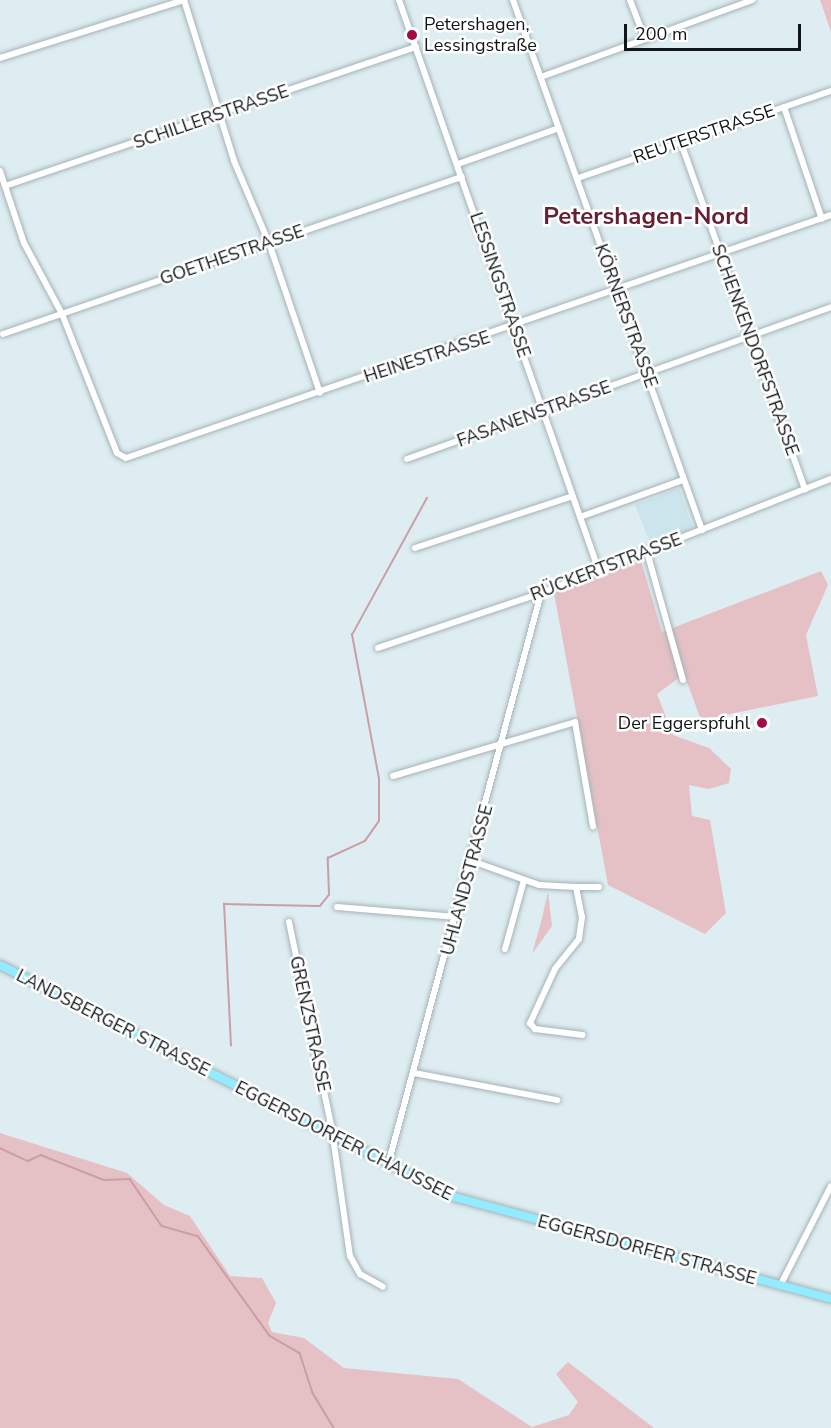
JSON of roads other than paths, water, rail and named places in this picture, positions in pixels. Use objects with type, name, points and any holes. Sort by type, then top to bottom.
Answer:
[{"type":"main road","name":"LANDSBERGER STRASSE","points":[[0,965],[226,1081]]},
{"type":"main road","name":"EGGERSDORFER CHAUSSEE","points":[[226,1081],[463,1201]]},
{"type":"main road","name":"EGGERSDORFER STRASSE","points":[[463,1201],[831,1299]]},
{"type":"street","points":[[0,58],[184,0],[219,114],[269,243],[320,393]]},
{"type":"street","name":"LESSINGSTRASSE","points":[[399,0],[599,571]]},
{"type":"street","name":"KÖRNERSTRASSE","points":[[513,0],[702,530]]},
{"type":"street","points":[[630,0],[645,39]]},
{"type":"street","points":[[541,77],[744,1],[752,0]]},
{"type":"street","name":"SCHILLERSTRASSE","points":[[5,186],[416,47]]},
{"type":"street","name":"REUTERSTRASSE","points":[[578,178],[831,91]]},
{"type":"street","points":[[784,107],[822,219]]},
{"type":"street","points":[[458,164],[559,128]]},
{"type":"street","name":"SCHENKENDORFSTRASSE","points":[[681,143],[805,489]]},
{"type":"street","points":[[0,171],[24,243],[62,314]]},
{"type":"street","name":"GOETHESTRASSE","points":[[3,334],[462,177]]},
{"type":"street","name":"HEINESTRASSE","points":[[62,314],[122,457],[515,328],[831,215]]},
{"type":"street","name":"FASANENSTRASSE","points":[[407,459],[831,307]]},
{"type":"street","name":"RÜCKERTSTRASSE","points":[[378,648],[541,593],[831,479]]},
{"type":"street","points":[[580,517],[683,480]]},
{"type":"street","points":[[415,548],[573,496]]},
{"type":"street","points":[[647,552],[683,680]]},
{"type":"street","name":"UHLANDSTRASSE","points":[[388,1165],[472,861],[541,593]]},
{"type":"street","points":[[393,776],[500,746],[572,721],[593,826]]},
{"type":"street","points":[[472,861],[512,871],[524,880],[599,887]]},
{"type":"street","points":[[505,949],[524,880]]},
{"type":"street","points":[[576,886],[582,917],[579,939],[555,969],[530,1023],[535,1029],[583,1035]]},
{"type":"street","points":[[337,907],[457,917]]},
{"type":"street","name":"GRENZSTRASSE","points":[[289,922],[332,1136],[350,1256],[360,1274],[383,1287]]},
{"type":"street","points":[[414,1073],[557,1100]]},
{"type":"street","points":[[780,1286],[831,1186]]},
{"type":"waterway","points":[[231,1046],[224,904],[320,906],[329,895],[328,858],[365,841],[379,821],[379,779],[352,635],[427,498]]},
{"type":"waterway","points":[[0,1148],[28,1161],[41,1155],[104,1180],[130,1179],[162,1226],[198,1236],[270,1336],[300,1353],[313,1393],[334,1428]]},
{"type":"place","name":"Petershagen, Lessingstraße","points":[[412,35]]},
{"type":"place","name":"Der Eggerspfuhl","points":[[762,723]]},
{"type":"district","name":"Petershagen-Nord","points":[[646,217]]}]
